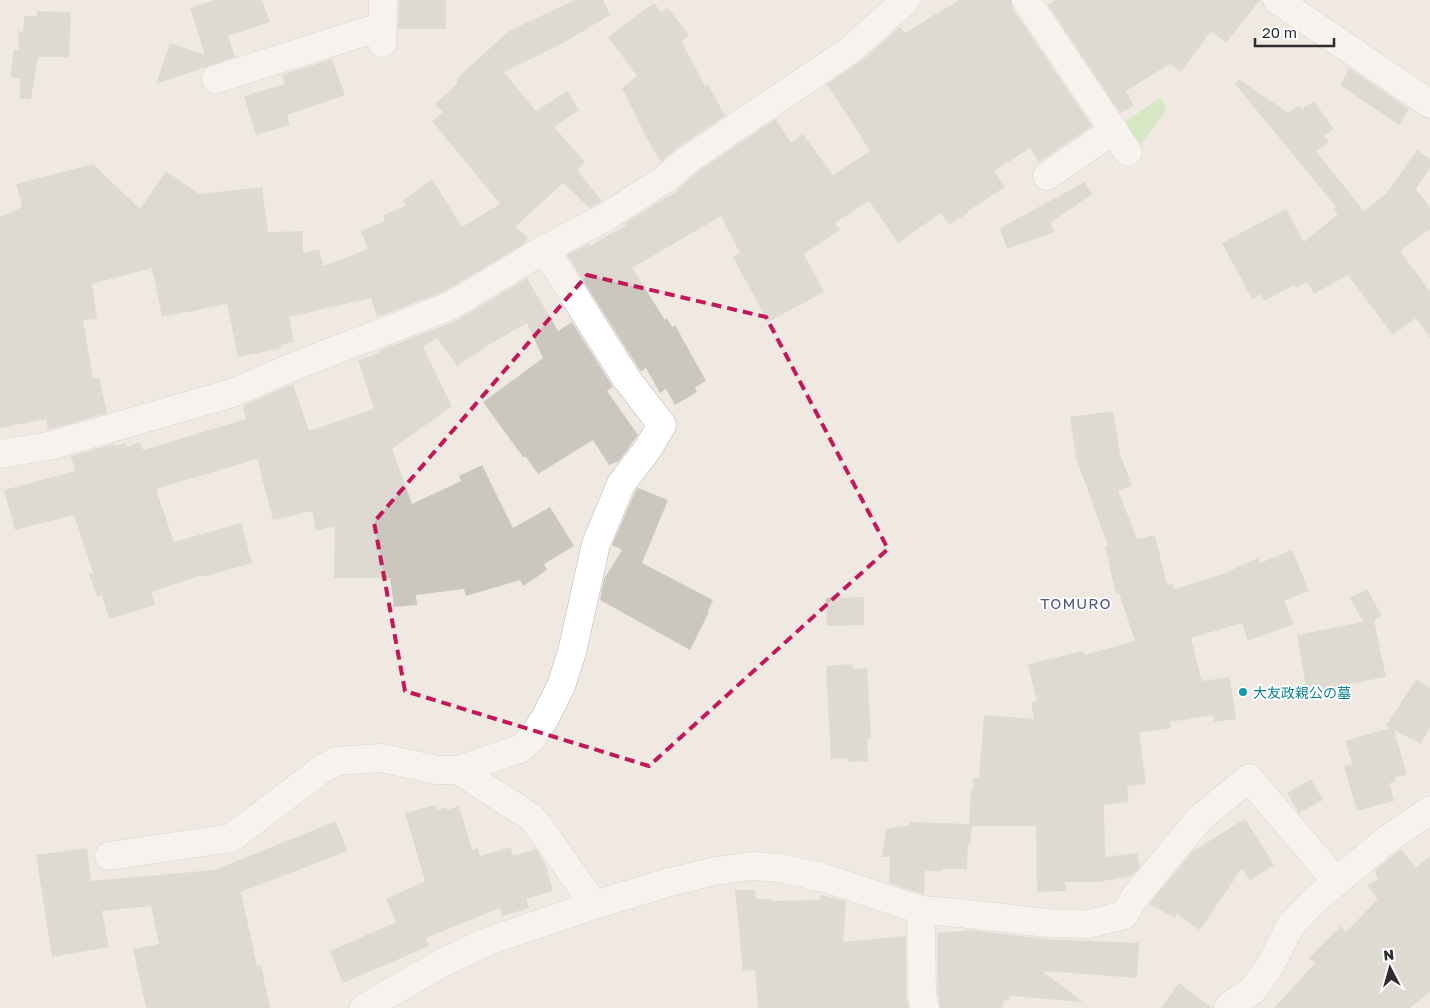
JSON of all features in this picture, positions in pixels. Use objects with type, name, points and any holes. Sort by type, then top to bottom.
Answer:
[{"type":"street","points":[[0,454],[49,446],[232,394],[296,366],[450,306],[545,249],[606,217],[665,179],[686,161],[850,50],[906,0]]},
{"type":"street","points":[[1026,0],[1121,141],[1047,176]]},
{"type":"street","points":[[1277,0],[1430,104]]},
{"type":"street","points":[[216,80],[383,23]]},
{"type":"street","points":[[109,856],[231,838],[322,769],[336,761],[382,758],[437,770],[458,770],[520,749],[532,738],[561,686],[572,652],[596,544],[621,484],[647,450],[662,425],[626,378],[545,249]]},
{"type":"street","points":[[458,770],[530,817],[541,829],[594,905]]},
{"type":"street","points":[[364,1008],[442,962],[486,942],[594,905],[670,882],[715,871],[752,866],[781,868],[828,879],[921,910],[959,912],[1047,924],[1089,924],[1124,915],[1135,897],[1199,819],[1249,778],[1336,881]]},
{"type":"street","points":[[1228,1008],[1252,991],[1270,966],[1290,926],[1336,881],[1384,842],[1430,810]]},
{"type":"street","points":[[921,910],[922,994],[925,1008]]},
{"type":"highlighted area","points":[[587,275],[766,317],[888,549],[649,766],[405,691],[374,522]]},
{"type":"green space","points":[[1160,98],[1167,109],[1135,152],[1119,126]]},
{"type":"building","points":[[214,0],[262,0],[270,22],[228,36],[235,57],[156,84],[170,43],[205,55],[190,8]]},
{"type":"building","points":[[399,0],[446,0],[446,29],[398,29]]},
{"type":"building","points":[[575,0],[603,0],[610,15],[563,43],[504,72],[536,111],[567,91],[579,110],[554,127],[585,162],[577,170],[602,201],[590,208],[563,183],[515,227],[528,237],[524,244],[443,292],[377,317],[371,298],[289,317],[294,342],[281,345],[282,348],[238,357],[227,304],[162,317],[152,268],[92,284],[97,319],[83,320],[93,379],[99,378],[107,413],[48,430],[46,419],[0,428],[0,217],[22,207],[16,184],[93,164],[140,209],[166,171],[199,194],[262,187],[268,232],[303,231],[303,253],[319,249],[323,266],[368,249],[361,231],[385,221],[383,215],[406,206],[403,201],[432,179],[462,227],[500,204],[432,121],[443,112],[435,104],[457,84],[457,78],[509,31]]},
{"type":"building","points":[[959,0],[1011,0],[1013,9],[1092,126],[1039,162],[1030,148],[994,171],[1005,187],[949,225],[941,213],[898,243],[869,201],[835,223],[840,230],[804,254],[824,292],[768,322],[733,257],[740,253],[721,216],[632,268],[665,320],[667,318],[672,327],[675,325],[706,381],[695,387],[697,392],[675,405],[666,389],[660,393],[646,368],[641,371],[639,369],[567,255],[588,244],[590,246],[626,225],[625,223],[679,190],[696,173],[776,119],[791,143],[803,134],[833,175],[870,151],[827,84],[860,62],[900,27],[905,33]]},
{"type":"building","points":[[1056,0],[1260,0],[1226,43],[1211,31],[1181,72],[1170,64],[1126,91],[1134,106],[1120,113],[1048,5]]},
{"type":"building","points":[[654,3],[661,12],[668,8],[689,35],[682,42],[705,86],[708,84],[725,116],[677,148],[661,162],[647,139],[622,88],[637,76],[608,37]]},
{"type":"building","points":[[37,11],[71,12],[69,57],[38,57],[31,99],[20,99],[20,79],[10,77],[14,50],[19,51],[18,31],[23,32],[24,16],[37,16]]},
{"type":"building","points":[[332,59],[345,95],[287,115],[290,125],[256,135],[244,96],[285,84],[282,75]]},
{"type":"building","points":[[1349,68],[1409,109],[1399,125],[1340,85]]},
{"type":"building","points":[[1239,79],[1288,113],[1299,105],[1302,109],[1314,101],[1334,129],[1324,136],[1329,142],[1316,151],[1364,211],[1386,194],[1417,150],[1430,159],[1430,168],[1416,189],[1430,208],[1430,229],[1400,251],[1430,291],[1430,338],[1416,318],[1393,335],[1348,275],[1314,294],[1307,282],[1296,288],[1294,285],[1264,301],[1260,294],[1252,299],[1222,243],[1286,209],[1304,242],[1338,214],[1333,209],[1336,207],[1235,84]]},
{"type":"building","points":[[1085,182],[1092,194],[1050,223],[1055,232],[1007,249],[1000,228]]},
{"type":"building","points":[[527,278],[558,331],[572,322],[613,387],[607,391],[638,435],[619,461],[609,465],[593,440],[538,474],[526,457],[523,457],[483,402],[543,358],[527,323],[457,366],[437,338],[423,347],[452,406],[392,449],[412,504],[461,481],[459,476],[482,465],[513,528],[550,507],[574,546],[544,564],[547,570],[523,586],[520,580],[466,596],[464,589],[416,595],[417,605],[394,607],[390,578],[334,578],[335,526],[316,531],[312,511],[273,520],[257,459],[156,489],[174,542],[241,523],[252,563],[203,577],[202,575],[151,592],[155,605],[109,619],[102,595],[97,597],[89,574],[93,573],[74,515],[15,530],[4,490],[75,471],[71,456],[114,444],[114,446],[125,443],[127,447],[140,442],[143,450],[246,419],[244,405],[293,384],[309,431],[374,409],[358,360],[456,321]]},
{"type":"building","points":[[1113,411],[1120,454],[1132,486],[1118,490],[1137,539],[1155,535],[1167,585],[1173,584],[1174,589],[1220,575],[1258,558],[1260,563],[1292,550],[1309,591],[1284,601],[1294,624],[1248,641],[1242,623],[1191,638],[1203,681],[1230,677],[1236,719],[1214,722],[1213,715],[1170,722],[1171,728],[1139,733],[1146,784],[1127,786],[1129,802],[1104,805],[1105,857],[1137,853],[1140,867],[1132,876],[1098,882],[1065,882],[1066,891],[1037,892],[1036,826],[972,826],[970,845],[968,844],[967,869],[925,871],[924,895],[889,883],[890,857],[882,857],[886,829],[910,825],[910,822],[969,824],[973,778],[979,778],[984,715],[1034,719],[1031,702],[1037,701],[1028,664],[1083,651],[1084,655],[1135,641],[1119,593],[1116,594],[1105,547],[1108,546],[1076,458],[1070,417]]},
{"type":"building","points":[[638,488],[668,500],[642,563],[713,600],[690,650],[600,600],[604,579],[622,550],[612,545]]},
{"type":"building","points":[[1367,589],[1382,616],[1374,620],[1386,677],[1307,692],[1297,635],[1363,622],[1350,598]]},
{"type":"building","points":[[864,597],[864,625],[827,626],[826,598]]},
{"type":"building","points":[[852,664],[853,669],[867,668],[871,738],[867,739],[868,761],[847,762],[847,758],[831,759],[826,666]]},
{"type":"building","points":[[1416,679],[1430,688],[1430,727],[1421,744],[1394,730],[1407,775],[1394,777],[1396,782],[1390,783],[1394,801],[1357,811],[1344,766],[1352,764],[1345,741],[1390,728],[1386,726]]},
{"type":"building","points":[[1311,779],[1323,800],[1299,813],[1287,793]]},
{"type":"building","points":[[435,805],[437,810],[446,807],[447,810],[459,806],[472,850],[478,848],[480,856],[511,847],[513,856],[536,849],[545,863],[553,891],[526,899],[529,908],[502,916],[500,908],[426,938],[429,946],[343,983],[330,951],[396,922],[386,899],[425,881],[405,813]]},
{"type":"building","points":[[1245,819],[1274,865],[1250,880],[1242,868],[1200,930],[1177,914],[1175,918],[1149,904],[1193,851]]},
{"type":"building","points":[[336,821],[347,851],[241,892],[257,966],[261,965],[270,1008],[146,1008],[133,949],[159,944],[151,906],[102,911],[109,947],[52,957],[36,855],[87,848],[91,881],[214,870]]},
{"type":"building","points":[[1401,849],[1416,868],[1430,856],[1430,992],[1410,1008],[1274,1008],[1315,963],[1309,958],[1341,926],[1346,932],[1378,899],[1367,885],[1378,880],[1375,870]]},
{"type":"building","points":[[735,890],[755,890],[756,899],[771,899],[771,901],[820,900],[821,895],[846,901],[843,942],[906,936],[906,995],[909,1008],[758,1008],[755,970],[743,971]]},
{"type":"building","points":[[970,930],[1045,939],[1139,943],[1137,978],[1042,971],[1083,1002],[1009,996],[1009,1000],[1003,1001],[1003,1008],[940,1008],[937,933]]},
{"type":"building","points":[[1179,983],[1212,1008],[1161,1008]]},
{"type":"place","name":"大友政親公の墓","points":[[1243,692]]},
{"type":"district","name":"TOMURO","points":[[1076,603]]}]
